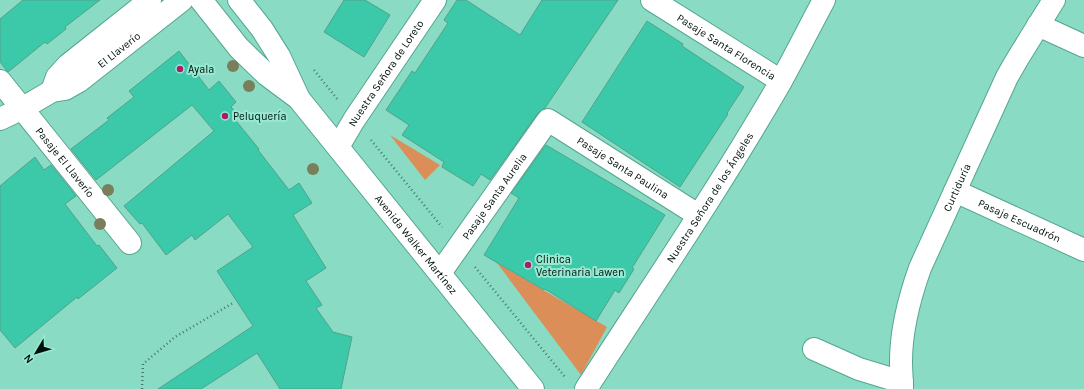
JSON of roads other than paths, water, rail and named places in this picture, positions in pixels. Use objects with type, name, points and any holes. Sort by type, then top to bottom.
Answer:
[{"type":"street","name":"El Llaverío","points":[[52,91],[57,77],[68,65],[150,0]]},
{"type":"street","name":"El Llaverío","points":[[0,119],[23,108],[52,91],[65,89],[79,81],[182,0]]},
{"type":"street","name":"Avenida Walker Martínez","points":[[201,0],[239,48],[267,75],[299,99],[533,389]]},
{"type":"street","name":"Avenida Walker Martínez","points":[[239,0],[262,29],[279,56],[299,99]]},
{"type":"street","name":"Nuestra Señora de Loreto","points":[[338,147],[354,120],[436,0]]},
{"type":"street","name":"Pasaje Santa Florencia","points":[[652,0],[781,81]]},
{"type":"street","name":"Nuestra Señora de los Ángeles","points":[[578,386],[698,215],[781,81],[824,0]]},
{"type":"street","name":"Curtiduría","points":[[902,385],[901,361],[905,320],[911,294],[920,268],[1007,77],[1054,0]]},
{"type":"street","points":[[1038,25],[1084,46]]},
{"type":"street","name":"Pasaje El Llaverío","points":[[0,80],[130,243]]},
{"type":"street","name":"Pasaje Santa Paulina","points":[[548,120],[698,215]]},
{"type":"street","name":"Pasaje Santa Aurelia","points":[[440,273],[548,120]]},
{"type":"street","name":"Pasaje Escuadrón","points":[[955,192],[1084,250]]},
{"type":"street","points":[[814,349],[859,369],[902,385]]},
{"type":"place","name":"Ayala","points":[[180,69]]},
{"type":"place","name":"Peluquería","points":[[225,116]]},
{"type":"place","name":"Clinica Veterinaria Lawen","points":[[528,265]]}]
